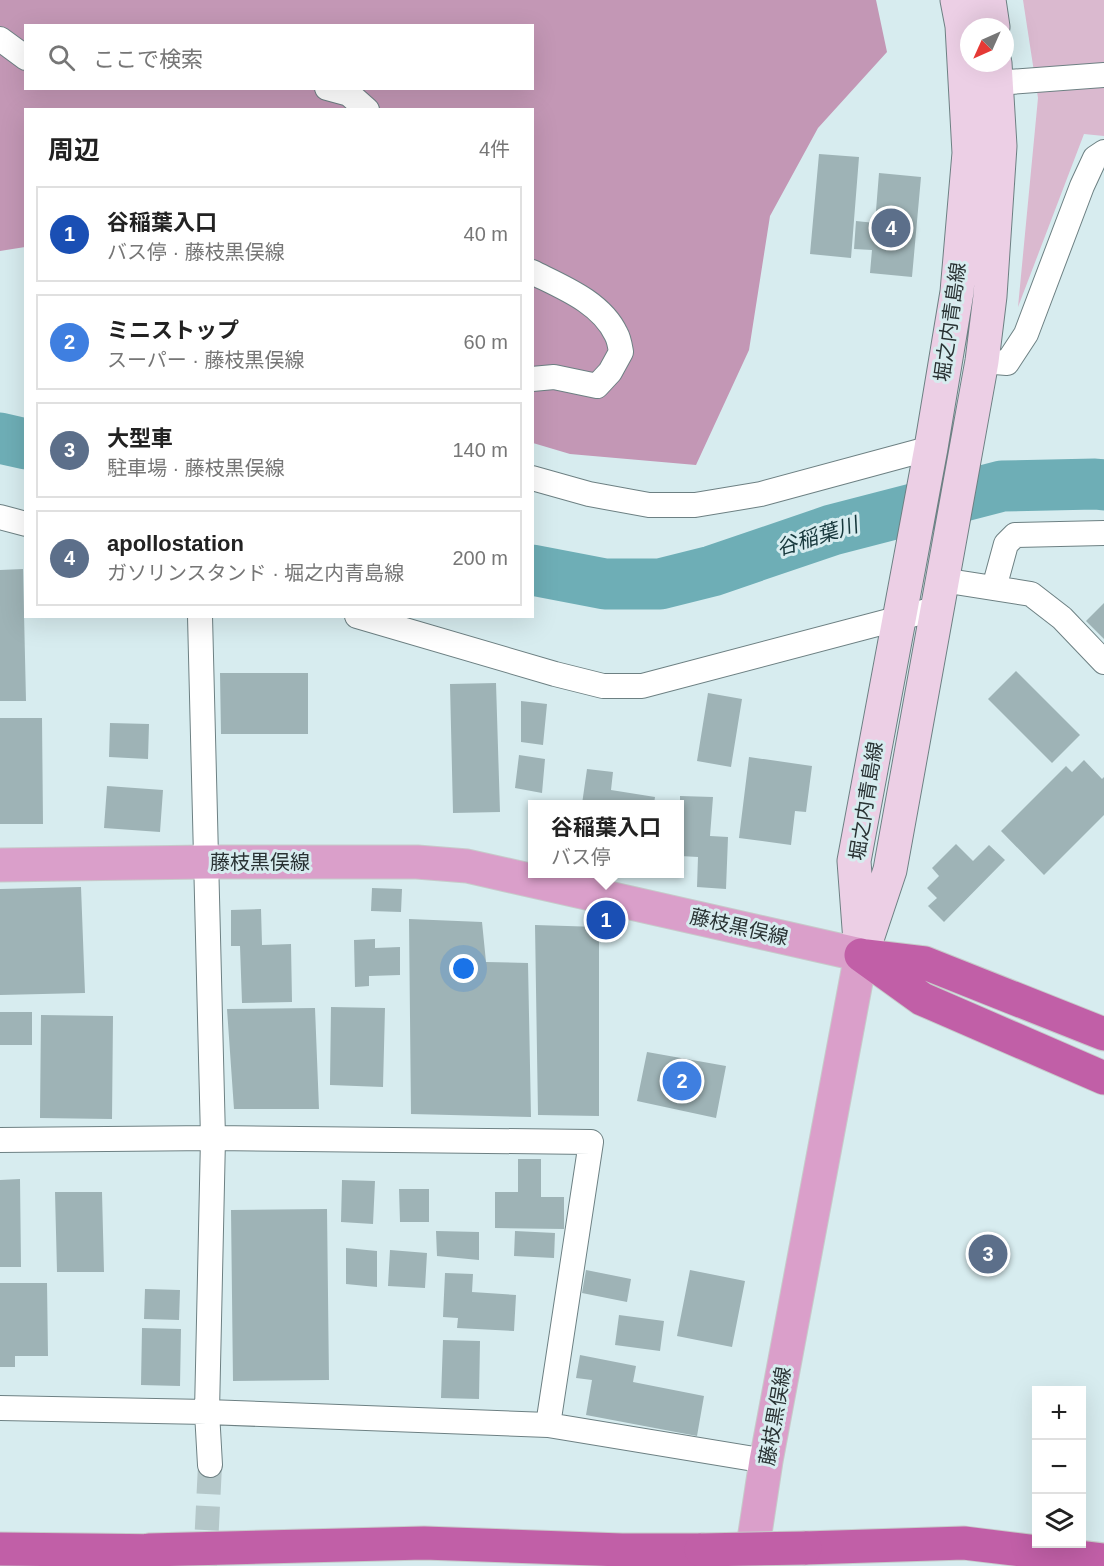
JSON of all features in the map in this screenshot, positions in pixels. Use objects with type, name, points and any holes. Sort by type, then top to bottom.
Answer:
[{"type":"highway","points":[[861,955],[925,963],[1104,1034]]},
{"type":"highway","points":[[861,955],[922,999],[1104,1078]]},
{"type":"highway","points":[[0,1549],[149,1550],[424,1543],[621,1550],[701,1550],[964,1543],[1104,1560]]},
{"type":"highway","points":[[149,1550],[266,1566]]},
{"type":"highway","points":[[149,1550],[426,1566]]},
{"type":"main road","name":"堀之内青島線","points":[[861,955],[854,861],[957,292],[969,153],[962,26],[957,0]]},
{"type":"main road","points":[[989,0],[992,18]]},
{"type":"main road","name":"堀之内青島線","points":[[861,955],[891,870],[982,361],[990,296],[1000,146],[996,73]]},
{"type":"main road","name":"藤枝黒俣線","points":[[0,865],[417,862],[467,866],[861,955],[766,1461],[750,1566]]},
{"type":"street","points":[[0,39],[24,57]]},
{"type":"street","points":[[996,73],[1104,75]]},
{"type":"street","points":[[334,90],[349,94],[365,108]]},
{"type":"street","points":[[982,361],[1006,363],[1026,334],[1082,186],[1095,158],[1104,152]]},
{"type":"street","points":[[534,273],[576,294],[601,312],[616,334],[621,352],[610,372],[597,386],[554,377],[534,379]]},
{"type":"street","points":[[534,479],[589,494],[639,503],[695,505],[928,460]]},
{"type":"street","points":[[0,517],[24,523]]},
{"type":"street","points":[[994,588],[1006,544],[1015,535],[1104,533]]},
{"type":"street","points":[[364,618],[603,686],[642,686],[898,618],[940,594],[994,588],[1031,594],[1062,618],[1104,662]]},
{"type":"street","points":[[200,618],[213,1138],[207,1412],[210,1465]]},
{"type":"street","points":[[0,1140],[213,1138],[591,1142],[548,1425]]},
{"type":"street","points":[[0,1408],[207,1412],[548,1425],[766,1461]]},
{"type":"shaded area","points":[[0,0],[876,0],[887,52],[818,128],[770,216],[749,350],[696,465],[570,454],[534,443],[534,108],[24,108],[24,247],[0,251]]},
{"type":"shaded area","points":[[1023,0],[1104,0],[1104,136],[1084,134],[1018,307],[1038,98]]},
{"type":"building","points":[[819,154],[859,157],[851,258],[810,254]]},
{"type":"building","points":[[879,173],[921,177],[912,277],[870,273],[872,250],[854,249],[856,221],[875,223]]},
{"type":"building","points":[[23,569],[26,701],[0,701],[0,570]]},
{"type":"building","points":[[1104,603],[1104,639],[1086,621]]},
{"type":"building","points":[[1016,671],[1080,735],[1052,763],[988,699]]},
{"type":"building","points":[[220,673],[308,673],[308,734],[221,734]]},
{"type":"building","points":[[496,683],[500,812],[453,813],[450,684]]},
{"type":"building","points":[[708,693],[742,699],[731,767],[697,761]]},
{"type":"building","points":[[521,701],[547,704],[543,745],[521,742]]},
{"type":"building","points":[[0,718],[42,718],[43,824],[0,824]]},
{"type":"building","points":[[110,723],[149,724],[148,759],[109,757]]},
{"type":"building","points":[[519,755],[545,759],[542,793],[515,788]]},
{"type":"building","points":[[749,757],[812,766],[806,812],[795,811],[791,845],[739,838]]},
{"type":"building","points":[[1084,760],[1102,779],[1104,777],[1104,815],[1044,875],[1001,831],[1066,766],[1072,772]]},
{"type":"building","points":[[587,769],[613,772],[611,790],[655,797],[655,800],[583,800]]},
{"type":"building","points":[[107,786],[163,790],[160,832],[104,828]]},
{"type":"building","points":[[680,796],[713,797],[710,836],[728,837],[726,889],[697,887],[698,857],[684,856],[684,800],[680,800]]},
{"type":"building","points":[[956,844],[973,861],[989,845],[1005,860],[944,922],[928,906],[937,898],[927,888],[939,876],[932,868]]},
{"type":"building","points":[[81,887],[85,993],[0,995],[0,889]]},
{"type":"building","points":[[372,888],[402,889],[401,912],[371,911]]},
{"type":"building","points":[[261,909],[262,945],[291,944],[292,1002],[242,1003],[240,946],[231,946],[231,910]]},
{"type":"building","points":[[409,919],[482,922],[486,962],[528,963],[531,1117],[411,1114]]},
{"type":"building","points":[[535,925],[599,927],[599,1116],[538,1115]]},
{"type":"building","points":[[375,939],[375,948],[400,947],[400,975],[369,976],[369,986],[355,987],[354,940]]},
{"type":"building","points":[[331,1007],[385,1008],[383,1087],[330,1085]]},
{"type":"building","points":[[315,1008],[319,1109],[234,1109],[227,1009]]},
{"type":"building","points":[[0,1012],[32,1012],[32,1045],[0,1045]]},
{"type":"building","points":[[41,1015],[113,1016],[112,1119],[40,1118]]},
{"type":"building","points":[[647,1052],[726,1066],[716,1118],[637,1101]]},
{"type":"building","points":[[518,1159],[541,1159],[541,1197],[564,1197],[564,1229],[495,1228],[495,1192],[518,1192]]},
{"type":"building","points":[[20,1179],[21,1267],[0,1267],[0,1180]]},
{"type":"building","points":[[342,1180],[375,1181],[373,1224],[341,1222]]},
{"type":"building","points":[[399,1189],[429,1189],[429,1222],[400,1222]]},
{"type":"building","points":[[55,1192],[102,1192],[104,1272],[57,1272]]},
{"type":"building","points":[[327,1209],[329,1380],[233,1381],[231,1210]]},
{"type":"building","points":[[436,1231],[479,1232],[479,1260],[437,1256]]},
{"type":"building","points":[[515,1231],[555,1233],[554,1258],[514,1256]]},
{"type":"building","points":[[346,1248],[377,1251],[377,1287],[346,1284]]},
{"type":"building","points":[[390,1250],[427,1253],[425,1288],[388,1286]]},
{"type":"building","points":[[586,1270],[631,1279],[627,1302],[582,1293]]},
{"type":"building","points":[[690,1270],[745,1281],[732,1347],[677,1336]]},
{"type":"building","points":[[445,1273],[473,1274],[472,1292],[516,1295],[514,1331],[457,1328],[458,1318],[443,1317]]},
{"type":"building","points":[[0,1283],[47,1283],[48,1356],[15,1356],[15,1367],[0,1367]]},
{"type":"building","points":[[145,1289],[180,1290],[179,1320],[144,1319]]},
{"type":"building","points":[[619,1315],[664,1321],[660,1351],[615,1345]]},
{"type":"building","points":[[142,1328],[181,1329],[180,1386],[141,1385]]},
{"type":"building","points":[[443,1340],[480,1341],[479,1399],[441,1398]]},
{"type":"building","points":[[580,1355],[636,1366],[633,1382],[704,1396],[697,1436],[586,1415],[592,1380],[576,1378]]},
{"type":"waterway","name":"谷稲葉川","points":[[0,438],[24,444]]},
{"type":"waterway","name":"谷稲葉川","points":[[534,570],[605,584],[660,584],[712,571],[832,530],[1002,486],[1104,485]]},
{"type":"tunnel","points":[[205,1566],[210,1465]]},
{"type":"place","name":"apollostation","points":[[891,228]]},
{"type":"place","name":"谷稲葉入口","points":[[606,920]]},
{"type":"place","name":"ミニストップ","points":[[682,1081]]},
{"type":"place","name":"大型車","points":[[988,1254]]}]
